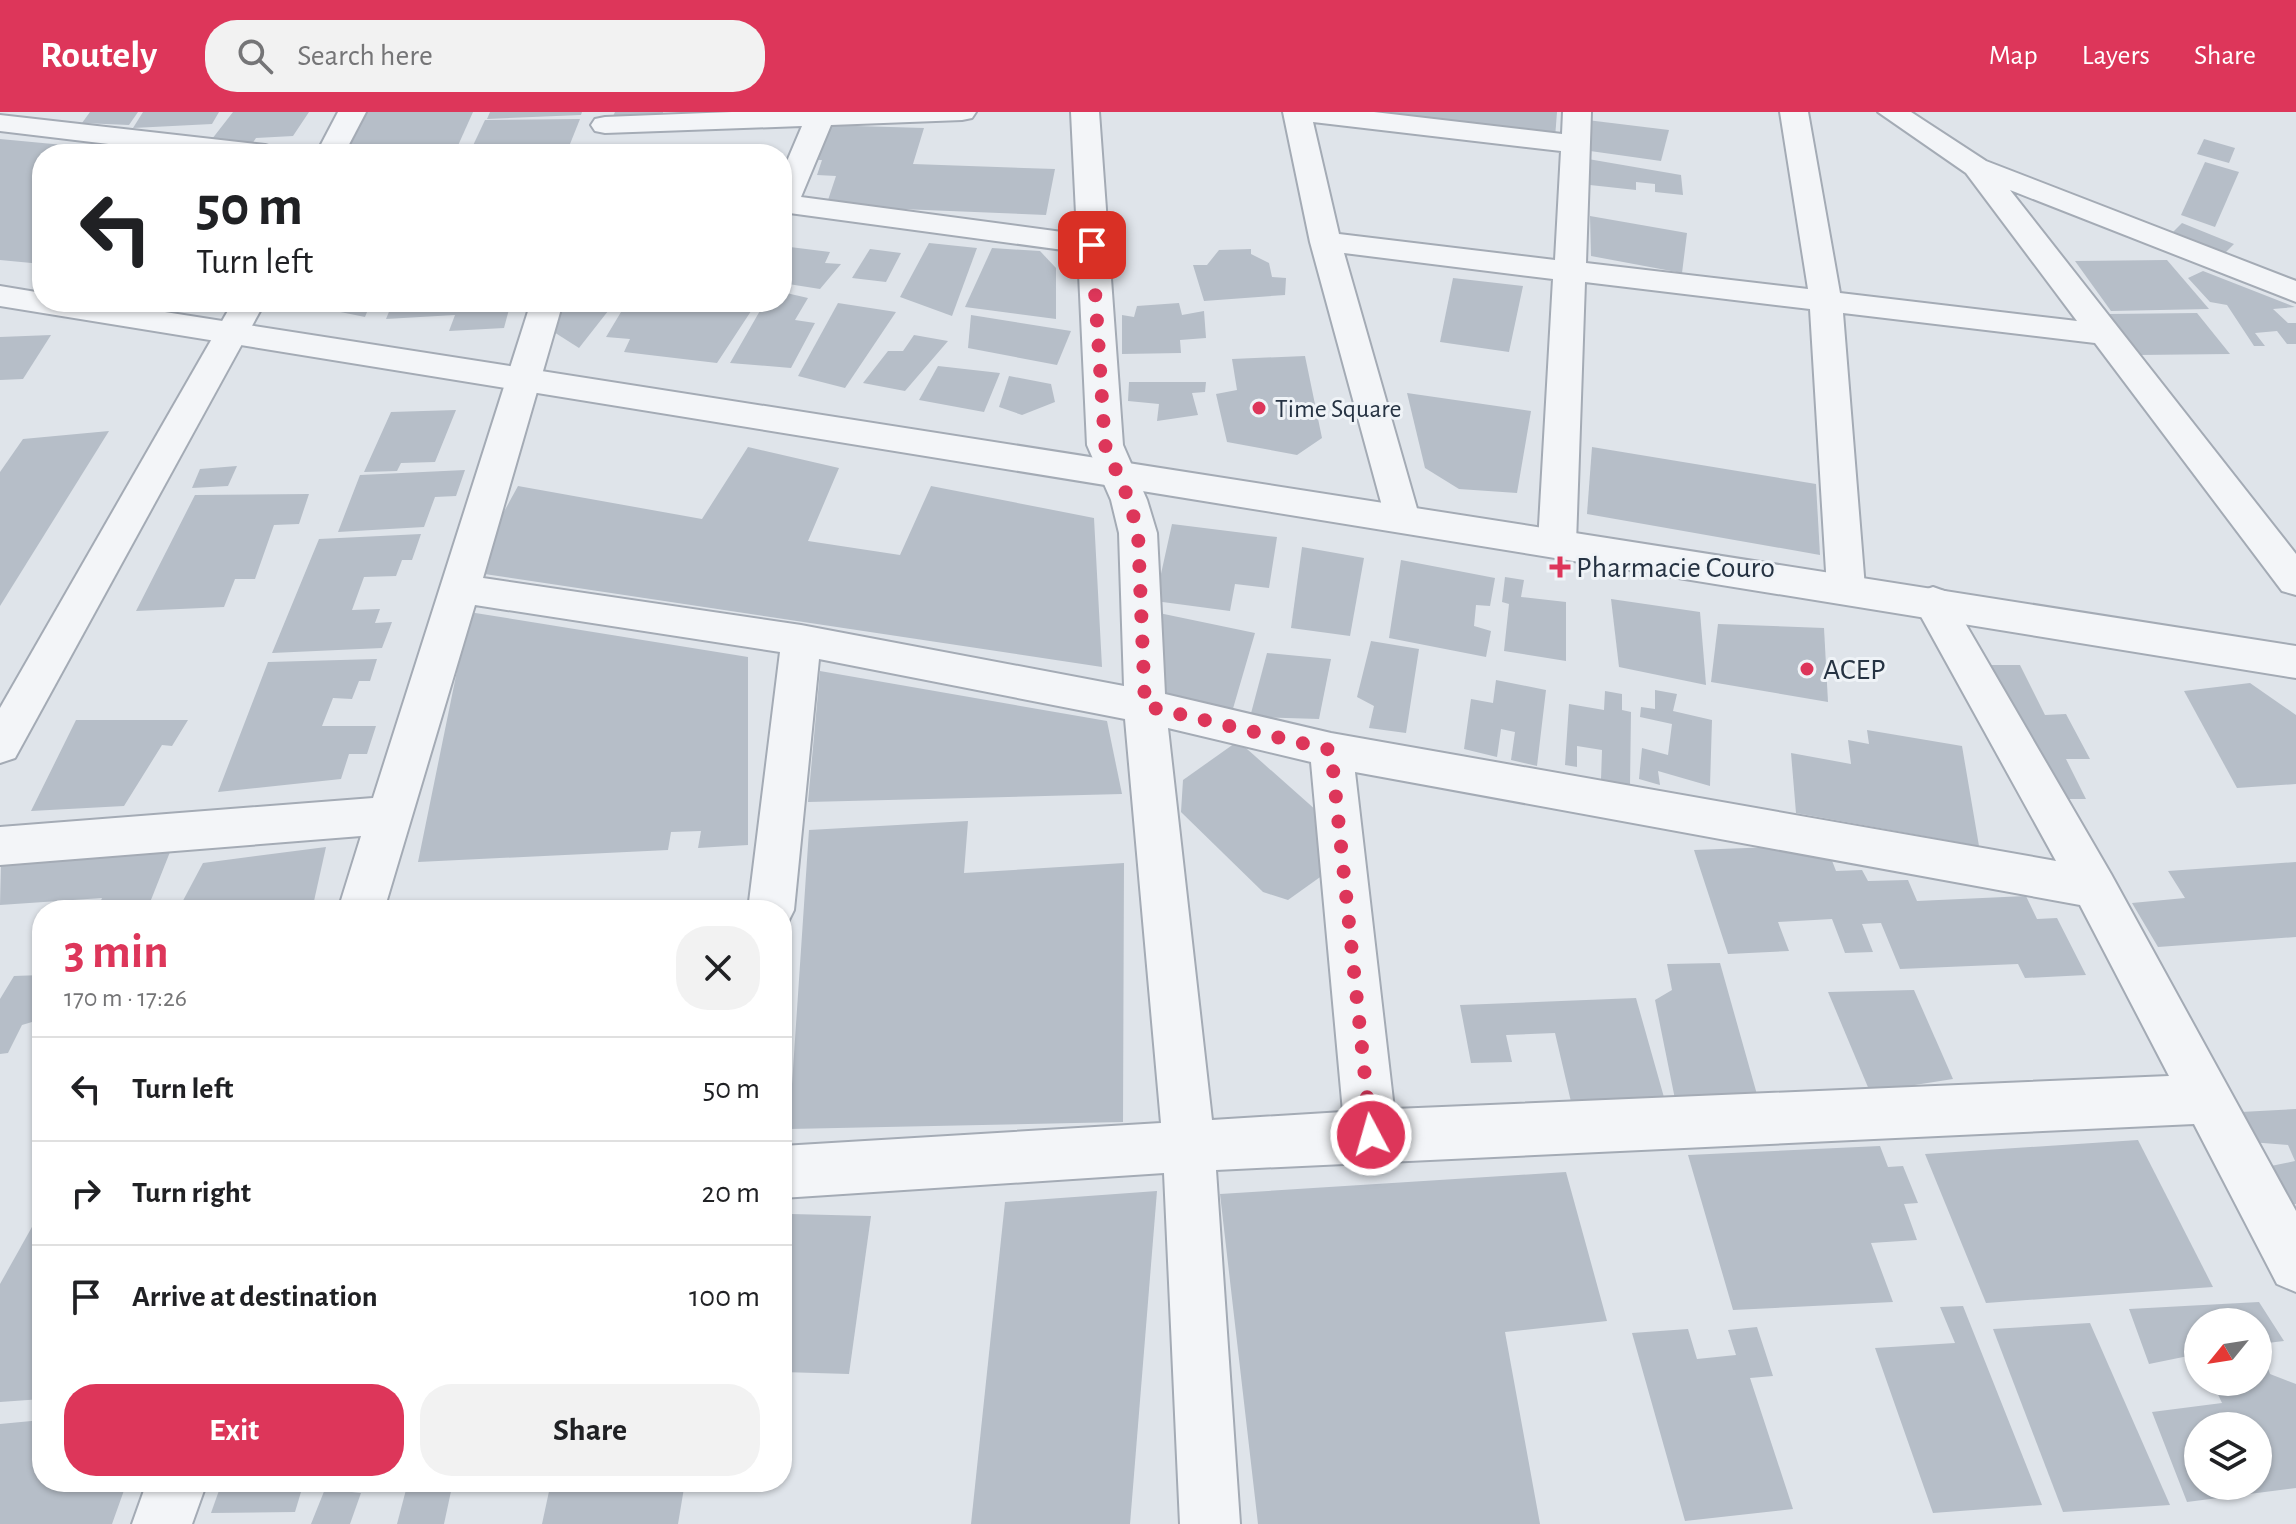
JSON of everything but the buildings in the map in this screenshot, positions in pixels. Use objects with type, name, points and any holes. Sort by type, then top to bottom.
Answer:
[{"type":"street","points":[[335,144],[352,112]]},
{"type":"street","points":[[600,144],[607,118],[820,117],[962,112]]},
{"type":"street","points":[[1085,112],[1105,445],[1129,500],[1138,533],[1145,706],[1189,1147],[1210,1524]]},
{"type":"street","points":[[1401,519],[1325,242],[1300,112],[1575,128],[1557,543]]},
{"type":"street","points":[[1794,112],[1826,303],[1846,588]]},
{"type":"street","points":[[1892,112],[1976,167],[2296,292]]},
{"type":"street","points":[[792,182],[820,117]]},
{"type":"street","points":[[0,123],[180,144]]},
{"type":"street","points":[[1976,167],[2296,581]]},
{"type":"street","points":[[792,204],[1092,245]]},
{"type":"street","points":[[1325,242],[2104,334]]},
{"type":"street","points":[[0,296],[32,299]]},
{"type":"street","points":[[175,312],[240,318],[520,381],[1114,471],[2296,662]]},
{"type":"street","points":[[364,900],[387,815],[461,589],[520,381],[544,312]]},
{"type":"street","points":[[1,744],[240,318]]},
{"type":"street","points":[[461,589],[801,640],[1145,706],[1331,750],[2095,888]]},
{"type":"street","points":[[1933,602],[2095,888],[2296,1265]]},
{"type":"street","points":[[772,900],[801,640]]},
{"type":"street","points":[[1331,750],[1371,1135]]},
{"type":"street","points":[[0,846],[387,815]]},
{"type":"street","points":[[792,1171],[1371,1135],[2206,1099]]},
{"type":"street","points":[[162,1524],[173,1492]]},
{"type":"place","name":"Time Square","points":[[1259,408]]},
{"type":"place","name":"Pharmacie Couro","points":[[1560,567]]},
{"type":"place","name":"ACEP","points":[[1807,669]]},
{"type":"route","points":[[1092,245],[1105,445],[1129,500],[1138,533],[1145,706],[1331,750],[1371,1135]]}]
